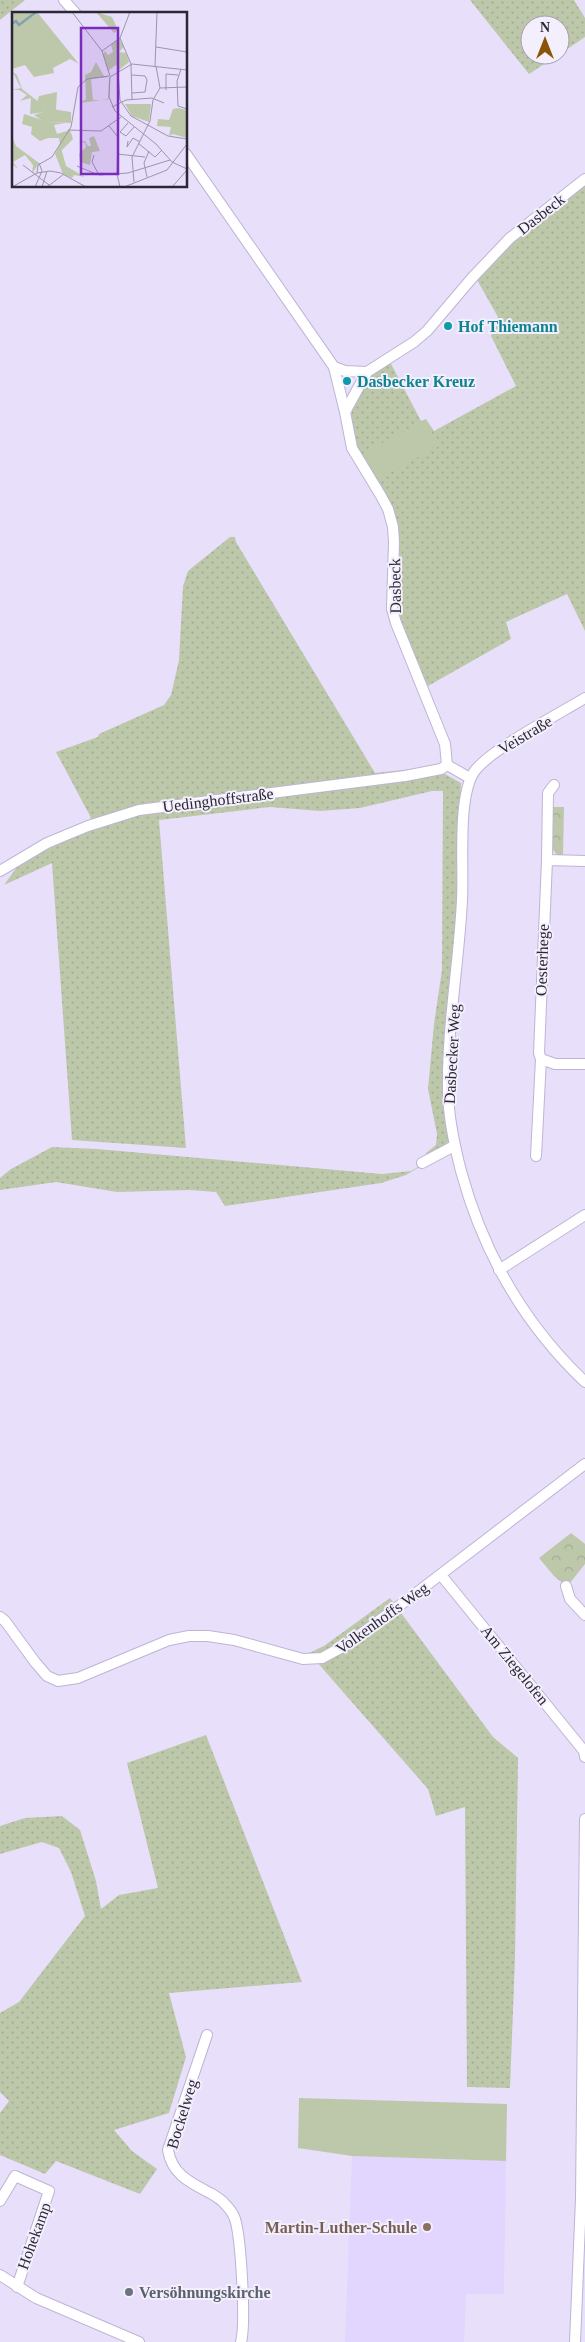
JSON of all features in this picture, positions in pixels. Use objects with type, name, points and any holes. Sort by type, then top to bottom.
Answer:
[{"type":"street","points":[[64,0],[74,12]]},
{"type":"street","name":"Dasbeck","points":[[188,157],[334,367],[352,448],[381,496],[390,518],[394,542],[392,609],[445,744],[447,765]]},
{"type":"street","name":"Dasbeck","points":[[345,412],[367,372],[427,331],[472,278],[510,238],[585,180]]},
{"type":"street","points":[[334,367],[345,371],[367,372]]},
{"type":"street","name":"Veistraße","points":[[470,778],[485,760],[585,698]]},
{"type":"street","points":[[447,765],[470,778]]},
{"type":"street","name":"Uedinghoffstraße","points":[[0,871],[47,843],[88,826],[139,810],[405,776],[441,769],[447,765]]},
{"type":"street","name":"Dasbecker Weg","points":[[470,778],[464,804],[462,900],[448,1088],[454,1146],[476,1220],[499,1270],[522,1309],[568,1366],[585,1382]]},
{"type":"street","name":"Oesterhege","points":[[536,1156],[541,1059],[539,1053],[548,793],[554,785]]},
{"type":"street","points":[[547,860],[585,861]]},
{"type":"street","points":[[541,1059],[555,1064],[585,1064]]},
{"type":"street","points":[[422,1164],[454,1146]]},
{"type":"street","points":[[499,1270],[585,1215]]},
{"type":"street","name":"Volkenhoffs Weg","points":[[0,1617],[47,1676],[58,1681],[78,1678],[170,1640],[189,1636],[208,1636],[234,1640],[303,1660],[314,1660],[333,1653],[346,1645],[585,1464]]},
{"type":"street","name":"Am Ziegelofen","points":[[441,1574],[578,1743],[584,1751],[585,1757]]},
{"type":"street","points":[[566,1586],[570,1599],[585,1615]]},
{"type":"street","points":[[574,2342],[583,2199],[585,1818]]},
{"type":"street","name":"Bockelweg","points":[[207,2036],[168,2150],[169,2158],[176,2171],[186,2181],[223,2201],[234,2217],[239,2237],[241,2272],[243,2326],[241,2342]]},
{"type":"street","name":"Hohekamp","points":[[0,2201],[15,2176],[50,2191],[17,2287]]},
{"type":"street","name":"Hohekamp","points":[[0,2275],[36,2298],[139,2342]]},
{"type":"shaded area","name":"Martin-Luther-Schule","points":[[352,2156],[506,2161],[504,2294],[466,2294],[464,2342],[345,2342]]},
{"type":"green space","points":[[0,0],[25,0],[0,20]]},
{"type":"green space","points":[[470,0],[574,0],[585,18],[585,37],[570,47],[570,15],[520,15],[520,63]]},
{"type":"green space","points":[[522,65],[543,65],[529,74]]},
{"type":"green space","points":[[585,183],[585,631],[567,594],[506,622],[511,639],[428,686],[400,623],[394,600],[398,543],[380,486],[352,438],[350,422],[353,406],[368,378],[389,360],[421,421],[426,419],[434,431],[516,386],[491,336],[498,317],[476,278],[493,258]]},
{"type":"green space","points":[[425,420],[439,446],[378,479],[364,453]]},
{"type":"green space","points":[[230,537],[235,537],[236,542],[375,773],[432,767],[461,783],[457,898],[445,1081],[449,1141],[442,1149],[426,1158],[426,1153],[436,1145],[437,1134],[428,1089],[434,1024],[442,970],[443,791],[432,791],[360,808],[320,811],[270,807],[159,820],[186,1148],[72,1140],[52,863],[4,885],[20,863],[93,827],[90,816],[56,752],[98,737],[99,734],[164,705],[171,695],[179,660],[183,586],[188,571]]},
{"type":"green space","points":[[553,807],[564,807],[563,855],[557,855],[551,847]]},
{"type":"green space","points":[[52,1147],[97,1149],[382,1174],[411,1171],[441,1154],[406,1175],[381,1183],[225,1206],[216,1192],[190,1190],[117,1192],[56,1182],[0,1190],[0,1178],[11,1169]]},
{"type":"green space","points":[[571,1533],[585,1544],[585,1564],[570,1583],[564,1584],[554,1576],[539,1558]]},
{"type":"green space","points":[[390,1598],[493,1737],[518,1758],[515,1958],[510,2088],[467,2087],[465,1807],[436,1816],[428,1789],[309,1653],[324,1646]]},
{"type":"green space","points":[[206,1735],[302,1982],[169,1993],[186,2057],[169,2113],[114,2130],[132,2151],[157,2169],[140,2194],[56,2161],[45,2174],[0,2155],[0,2113],[9,2101],[0,2092],[0,2013],[19,2002],[85,1916],[71,1872],[59,1848],[42,1842],[0,1854],[0,1826],[25,1818],[62,1816],[80,1830],[96,1881],[101,1909],[119,1895],[158,1888],[127,1763]]},
{"type":"green space","points":[[299,2098],[507,2104],[506,2161],[352,2156],[298,2148]]},
{"type":"place","name":"Hof Thiemann","points":[[448,326]]},
{"type":"place","name":"Dasbecker Kreuz","points":[[347,381]]},
{"type":"place","name":"Martin-Luther-Schule","points":[[427,2227]]},
{"type":"place","name":"Versöhnungskirche","points":[[129,2292]]}]
